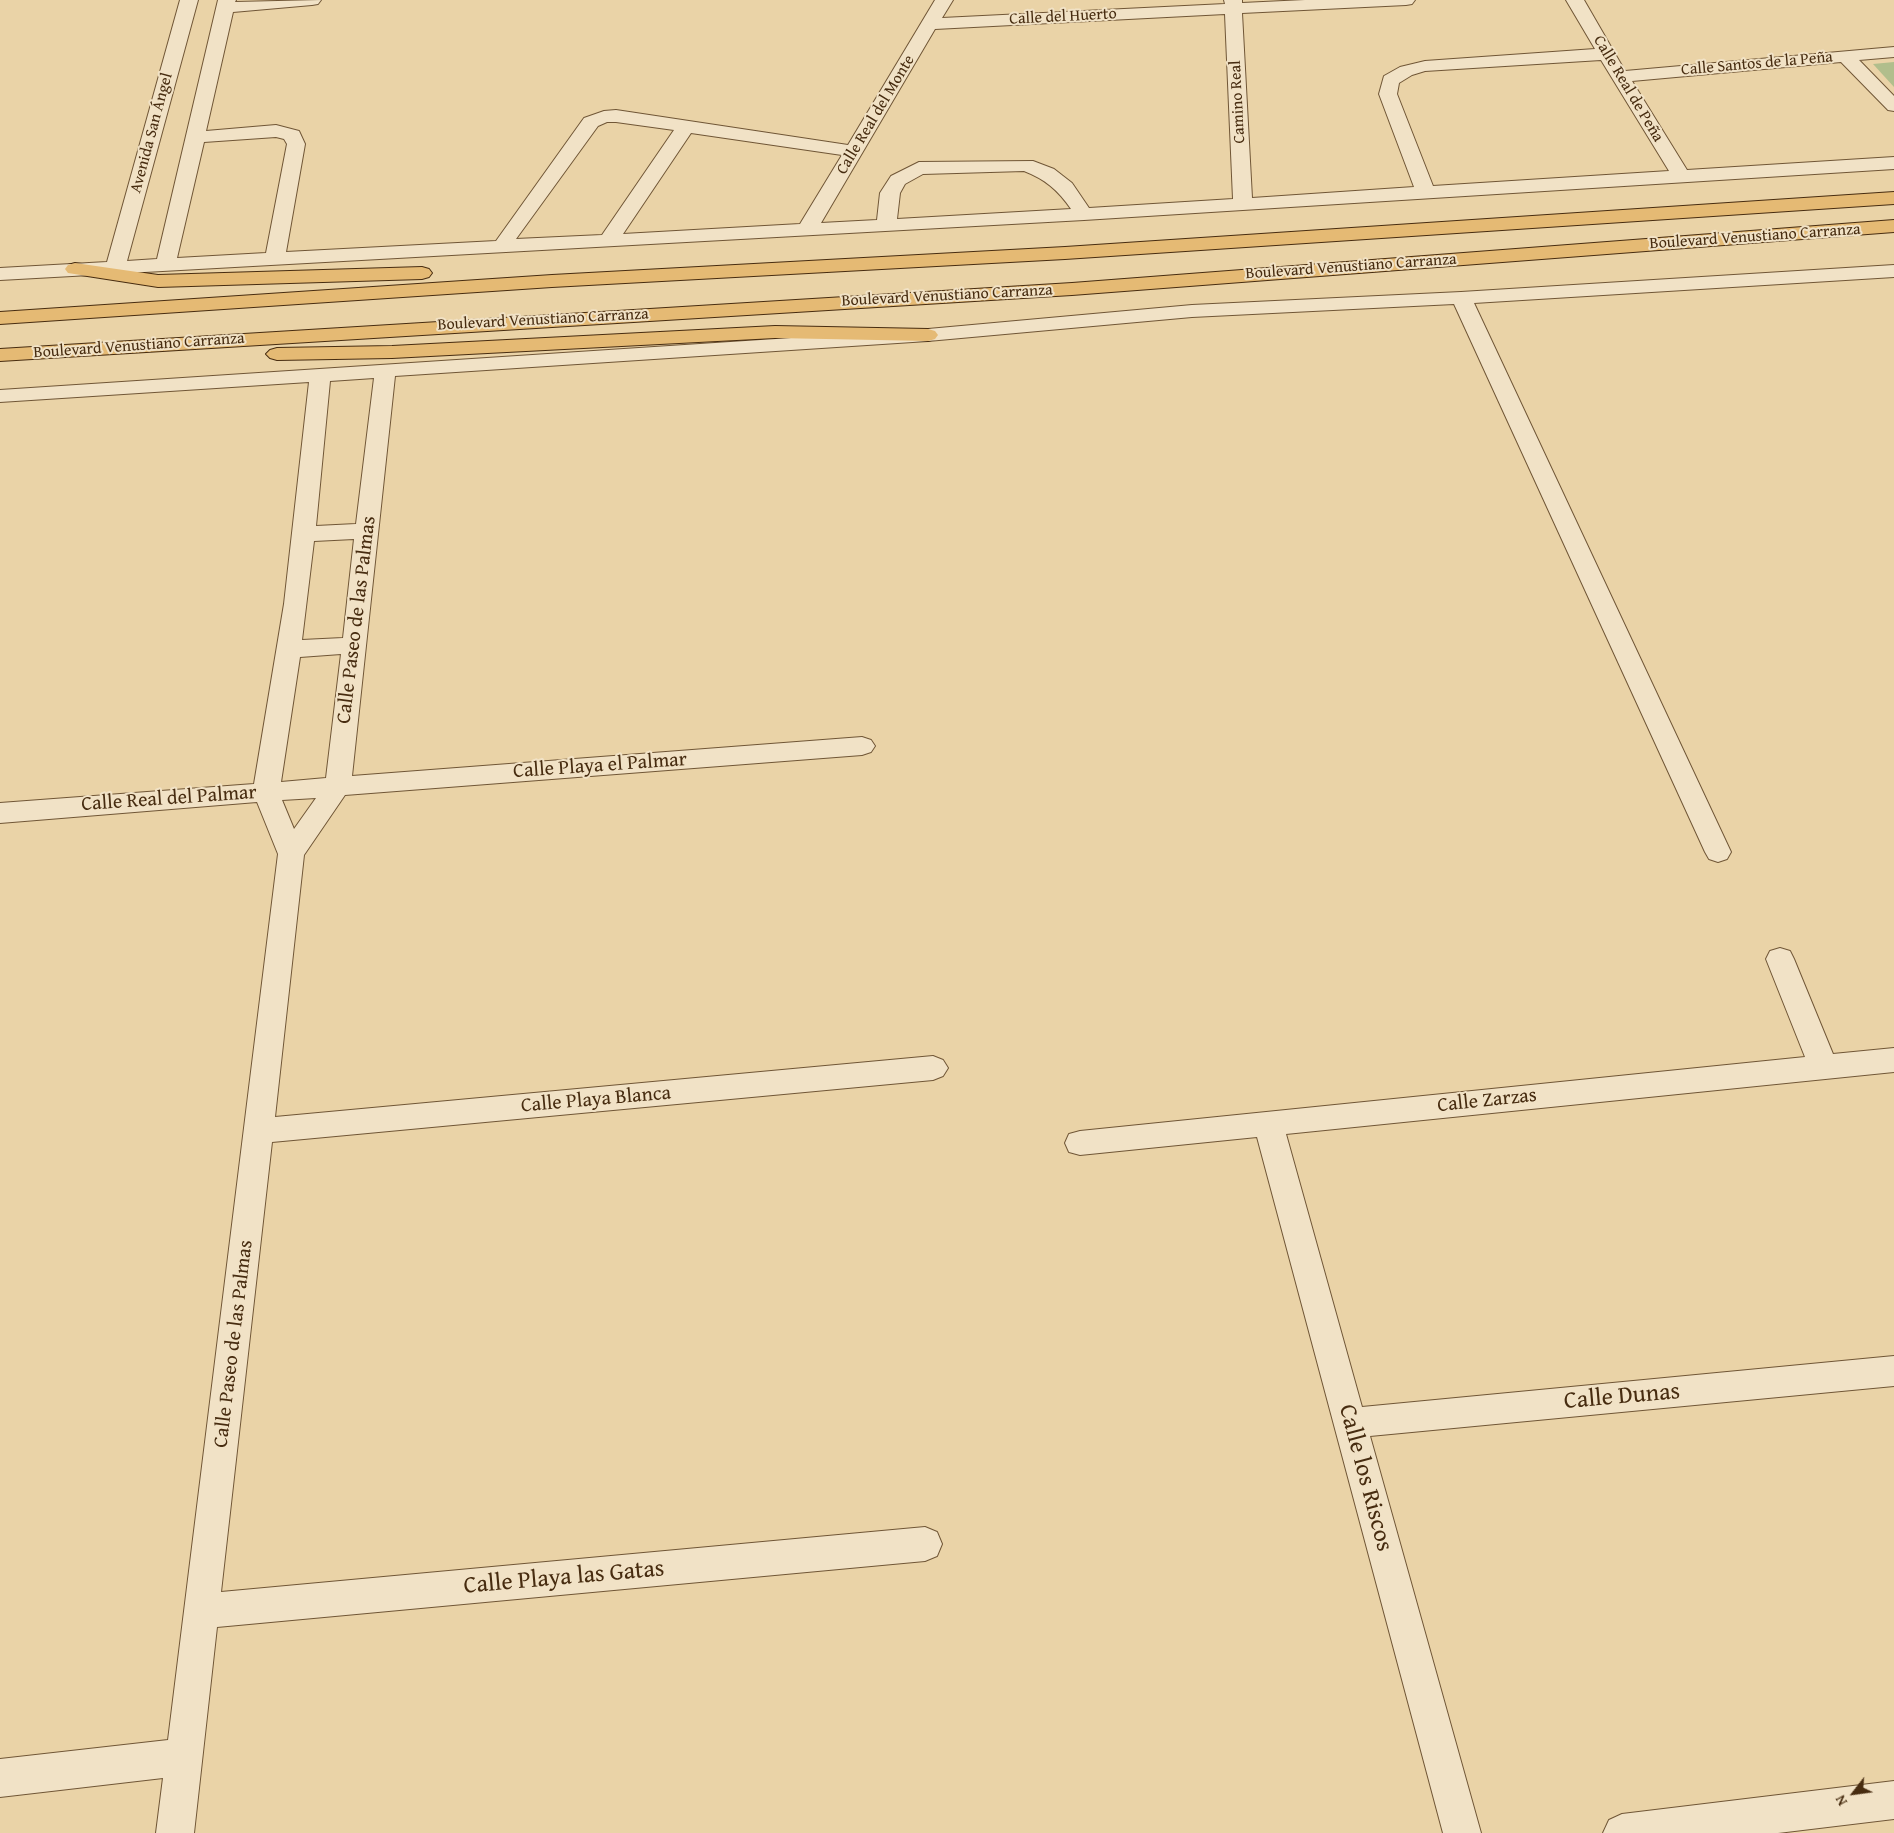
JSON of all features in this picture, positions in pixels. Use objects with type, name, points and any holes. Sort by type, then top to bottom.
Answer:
[{"type":"highway","name":"Boulevard Venustiano Carranza","points":[[0,318],[552,281],[1065,253],[1894,198]]},
{"type":"highway","name":"Boulevard Venustiano Carranza","points":[[0,355],[121,346],[1072,289],[1894,226]]},
{"type":"highway","points":[[75,269],[158,281],[516,270],[552,281]]},
{"type":"highway","points":[[121,346],[281,354],[402,351],[775,332],[928,335]]},
{"type":"street","name":"Avenida San Ángel","points":[[116,266],[189,0]]},
{"type":"street","points":[[166,264],[226,4],[312,0]]},
{"type":"street","name":"Calle Real del Monte","points":[[807,229],[944,0]]},
{"type":"street","name":"Calle del Huerto","points":[[931,24],[1233,4],[1406,0]]},
{"type":"street","name":"Calle Real de Peña","points":[[1576,0],[1620,78],[1682,178]]},
{"type":"street","name":"Camino Real","points":[[1233,4],[1242,204]]},
{"type":"street","name":"Calle Santos de la Peña","points":[[1620,78],[1894,52]]},
{"type":"street","points":[[1426,193],[1388,94],[1390,80],[1406,71],[1425,66],[1606,54]]},
{"type":"street","points":[[1845,56],[1894,106]]},
{"type":"street","points":[[500,247],[591,122],[604,117],[616,116],[853,151]]},
{"type":"street","points":[[608,241],[686,126]]},
{"type":"street","points":[[195,137],[276,131],[292,136],[296,144],[275,260]]},
{"type":"street","points":[[0,274],[116,266],[275,260],[1084,214],[1682,178],[1894,163]]},
{"type":"street","points":[[886,225],[890,193],[898,180],[920,168],[1026,164],[1047,173],[1065,187],[1084,214]]},
{"type":"street","points":[[0,396],[928,335],[1192,311],[1461,298],[1894,271]]},
{"type":"street","points":[[1461,298],[1718,852]]},
{"type":"street","name":"Calle Paseo de las Palmas","points":[[176,1833],[291,854],[338,786],[384,371]]},
{"type":"street","points":[[266,792],[296,604],[320,375]]},
{"type":"street","points":[[303,534],[367,531]]},
{"type":"street","points":[[289,649],[354,645]]},
{"type":"street","name":"Calle Playa el Palmar","points":[[338,786],[862,746]]},
{"type":"street","name":"Calle Real del Palmar","points":[[0,812],[338,786]]},
{"type":"street","name":"Calle Paseo de las Palmas","points":[[266,792],[291,854]]},
{"type":"street","points":[[1780,959],[1824,1067]]},
{"type":"street","name":"Calle Zarzas","points":[[1080,1142],[1894,1060]]},
{"type":"street","name":"Calle Playa Blanca","points":[[259,1131],[933,1068]]},
{"type":"street","name":"Calle los Riscos","points":[[1268,1123],[1462,1833]]},
{"type":"street","name":"Calle Dunas","points":[[1350,1423],[1894,1372]]},
{"type":"street","name":"Calle Playa las Gatas","points":[[202,1611],[926,1544]]},
{"type":"street","points":[[0,1778],[185,1757]]},
{"type":"street","points":[[1622,1833],[1894,1800]]},
{"type":"green space","points":[[1894,62],[1894,87],[1873,64]]}]
